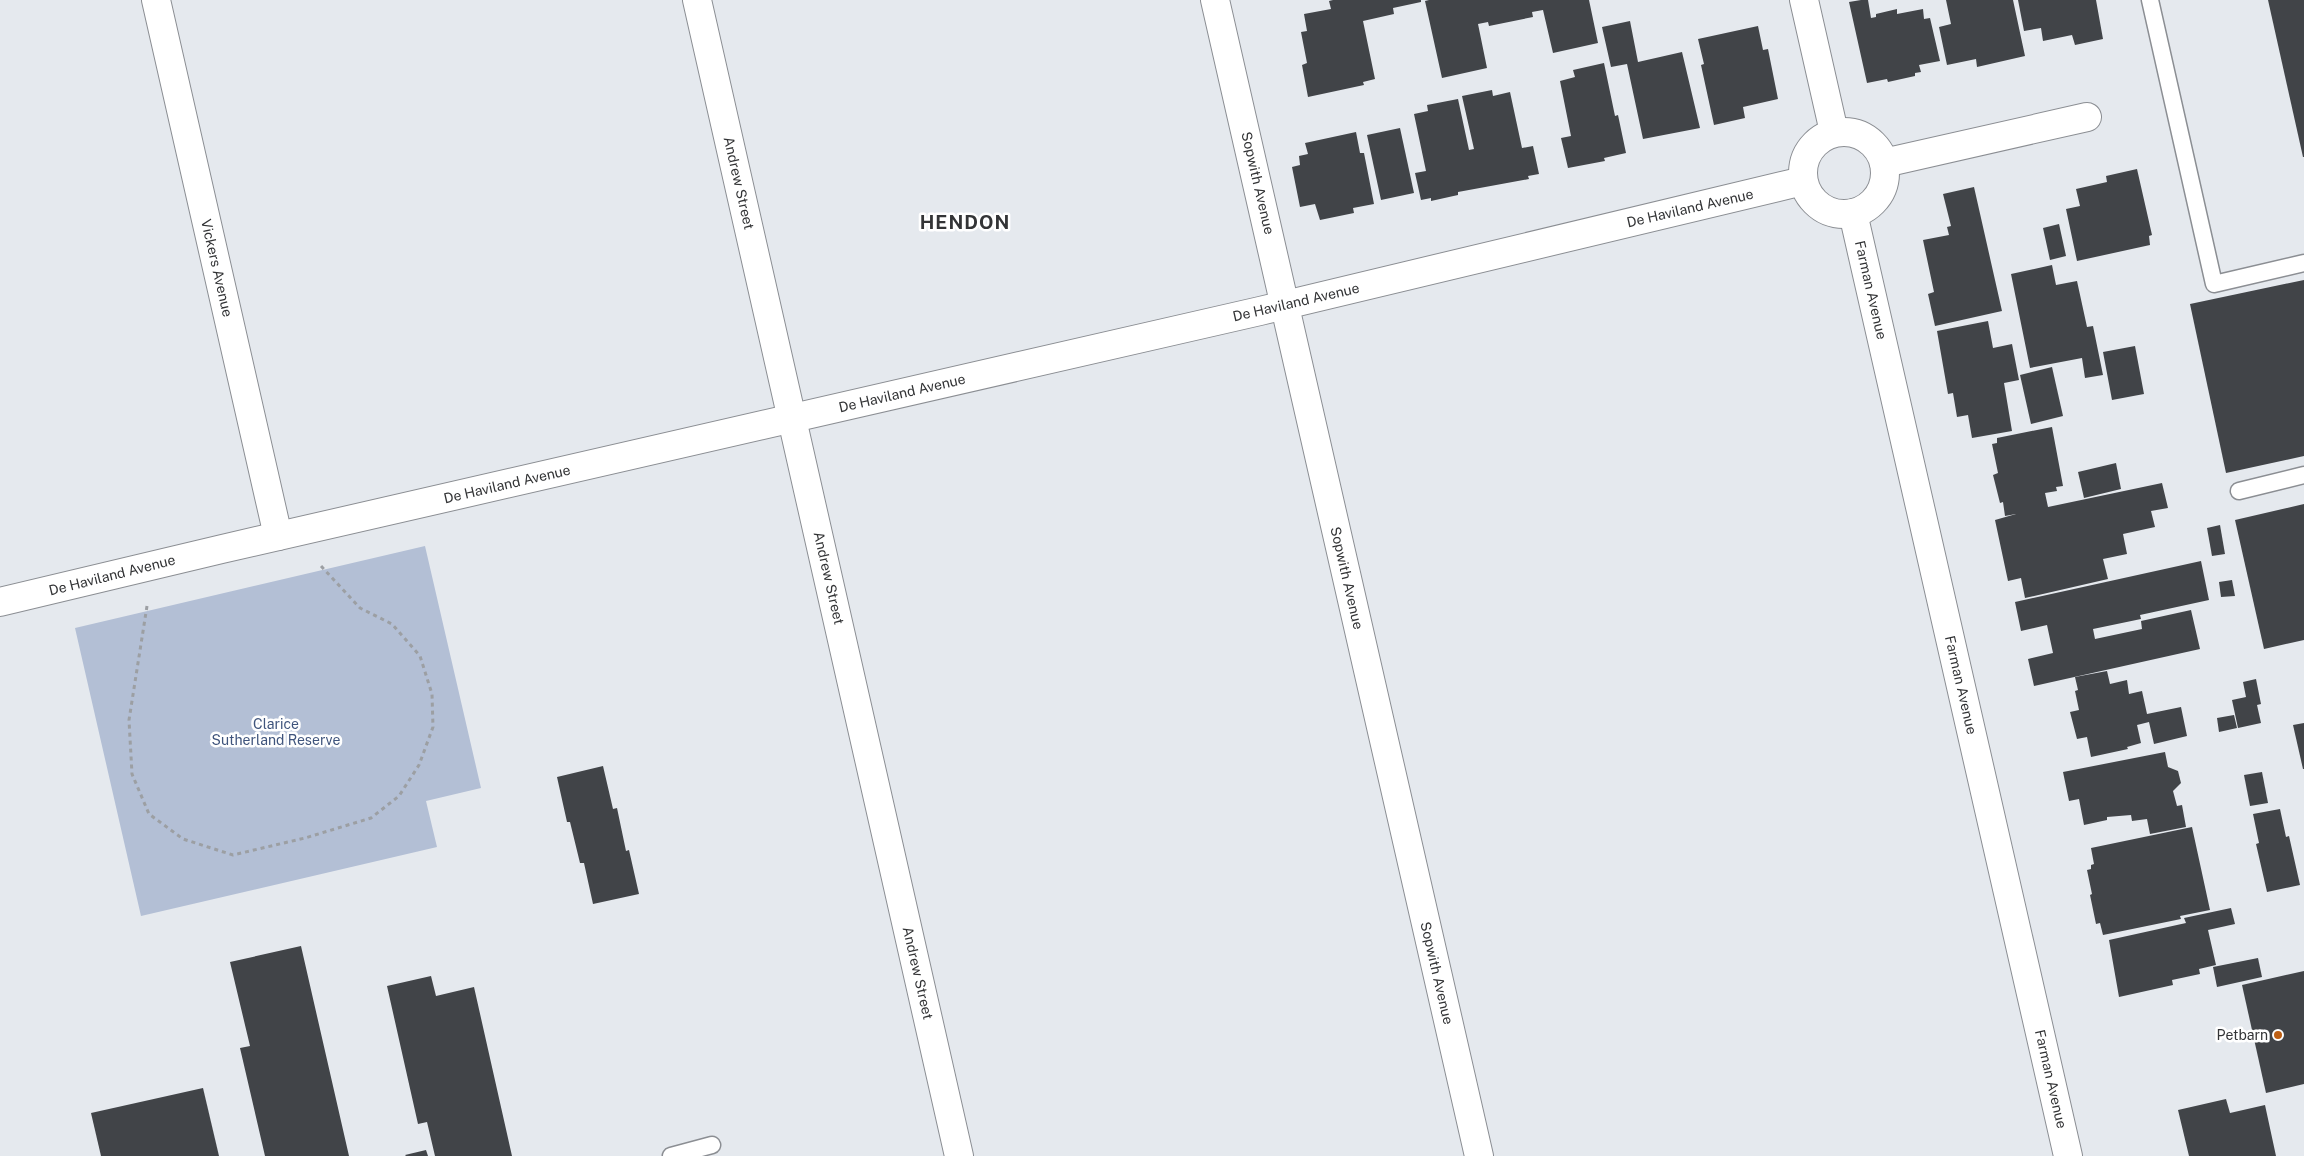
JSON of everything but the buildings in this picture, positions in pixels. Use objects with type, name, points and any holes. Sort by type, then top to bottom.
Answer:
[{"type":"street","name":"Vickers Avenue","points":[[156,0],[278,536]]},
{"type":"street","name":"Andrew Street","points":[[697,0],[959,1156]]},
{"type":"street","name":"Sopwith Avenue","points":[[1215,0],[1479,1156]]},
{"type":"street","points":[[1804,0],[1834,132]]},
{"type":"street","points":[[1884,163],[2087,117]]},
{"type":"street","points":[[1834,132],[1856,133],[1868,139],[1877,149],[1884,163],[1882,188],[1875,200],[1866,208],[1853,213],[1829,212],[1818,206],[1810,198],[1803,181],[1802,166],[1808,150],[1816,141],[1834,132]]},
{"type":"street","name":"De Haviland Avenue","points":[[0,602],[278,536],[1286,305],[1803,181]]},
{"type":"street","name":"Farman Avenue","points":[[1853,213],[2068,1156]]},
{"type":"lane","points":[[2150,0],[2214,284],[2304,264]]},
{"type":"lane","points":[[2238,490],[2304,475]]},
{"type":"lane","points":[[671,1156],[712,1145]]},
{"type":"path","points":[[147,606],[129,720],[132,774],[149,814],[183,839],[234,855],[305,838],[371,818],[399,796],[419,765],[433,727],[432,694],[420,656],[392,624],[360,608],[321,566]]},
{"type":"green space","name":"Clarice Sutherland Reserve","points":[[425,546],[481,788],[426,801],[437,847],[141,916],[75,628]]},
{"type":"place","name":"Petbarn","points":[[2278,1035]]},
{"type":"district","name":"HENDON","points":[[965,222]]}]
